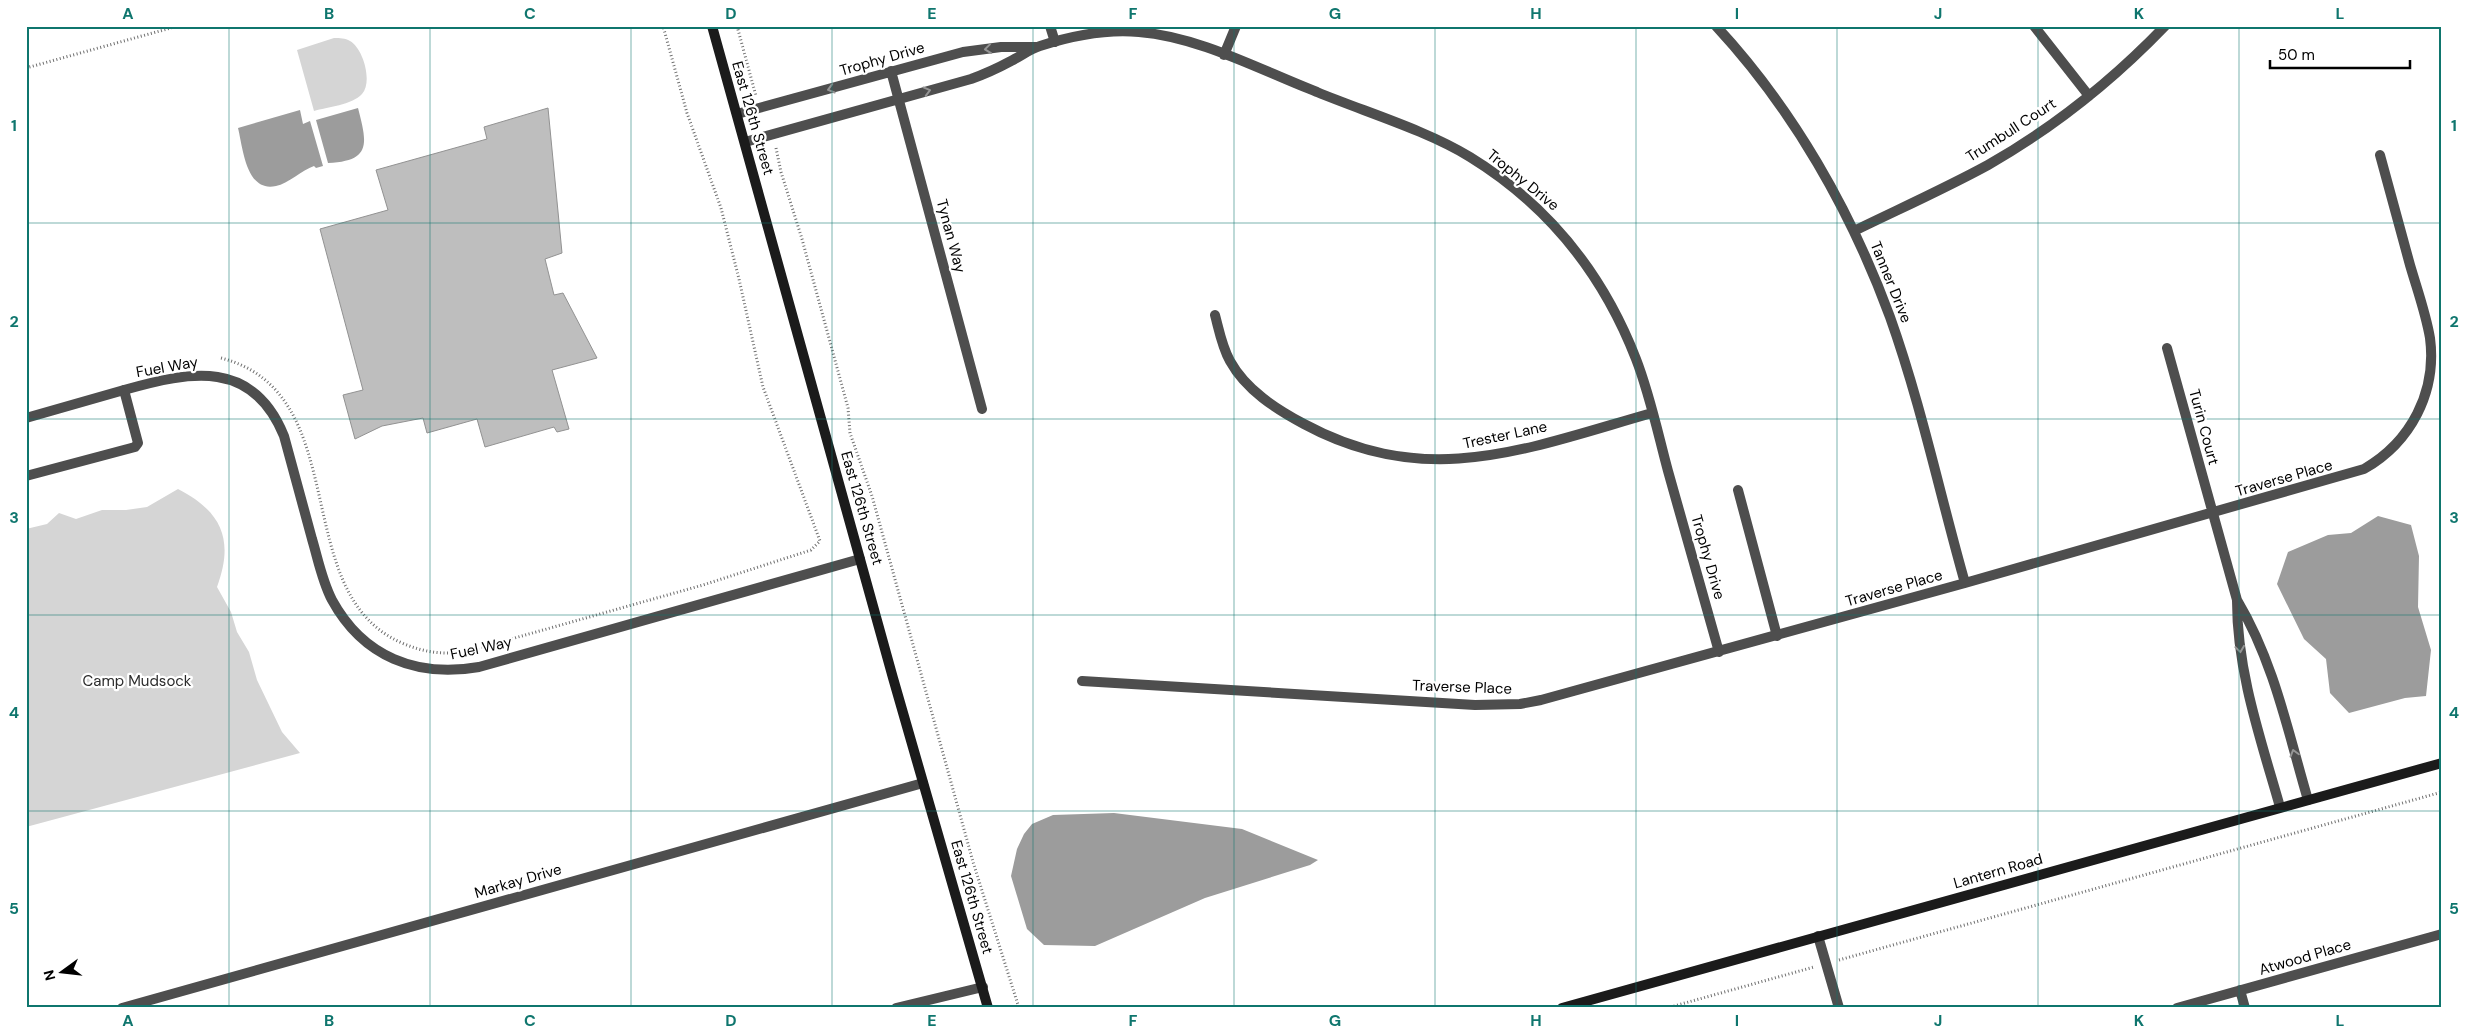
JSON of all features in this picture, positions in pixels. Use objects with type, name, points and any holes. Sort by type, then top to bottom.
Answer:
[{"type":"main road","name":"East 126th Street","points":[[712,26],[923,784],[989,1008]]},
{"type":"main road","name":"Lantern Road","points":[[1562,1008],[2442,763]]},
{"type":"street","points":[[1050,26],[1055,42]]},
{"type":"street","points":[[1224,55],[1236,26]]},
{"type":"street","name":"Tanner Drive","points":[[1716,26],[1784,112],[1820,167],[1854,231],[1890,317],[1965,583]]},
{"type":"street","points":[[2034,26],[2089,96]]},
{"type":"street","name":"Trumbull Court","points":[[1854,231],[1989,164],[2024,143],[2089,96],[2119,71],[2165,26]]},
{"type":"street","name":"Trophy Drive","points":[[745,142],[979,76],[995,70],[1036,47],[1104,32],[1138,32],[1185,41],[1224,55],[1435,139],[1470,157],[1531,202],[1579,254],[1607,296],[1636,360],[1719,652]]},
{"type":"street","name":"Trophy Drive","points":[[737,114],[963,52],[1001,47],[1036,47]]},
{"type":"street","name":"Tynan Way","points":[[891,72],[982,409]]},
{"type":"street","name":"Traverse Place","points":[[1082,681],[1475,705],[1520,704],[1541,700],[1777,636],[2364,469],[2395,446],[2414,422],[2420,410],[2430,374],[2431,355],[2429,336],[2380,155]]},
{"type":"street","name":"Trester Lane","points":[[1215,315],[1229,360],[1240,376],[1260,395],[1277,408],[1315,430],[1377,453],[1428,460],[1478,458],[1526,449],[1652,413]]},
{"type":"street","name":"Turin Court","points":[[2167,348],[2237,600],[2254,628],[2271,670],[2308,800]]},
{"type":"street","name":"Fuel Way","points":[[26,418],[174,377],[213,375],[237,381],[266,403],[277,419],[284,436],[325,583],[335,605],[362,639],[379,652],[419,668],[450,671],[479,667],[860,559]]},
{"type":"street","points":[[26,476],[135,447],[138,443],[124,390]]},
{"type":"street","points":[[1738,490],[1777,636]]},
{"type":"street","name":"Turin Court","points":[[2237,600],[2237,626],[2242,662],[2280,807]]},
{"type":"street","name":"Markay Drive","points":[[122,1008],[923,784]]},
{"type":"street","name":"Atwood Place","points":[[2177,1008],[2442,934]]},
{"type":"street","points":[[1818,936],[1839,1008]]},
{"type":"street","points":[[2240,990],[2245,1008]]},
{"type":"street","points":[[896,1008],[984,992]]},
{"type":"path","points":[[26,68],[178,26]]},
{"type":"path","points":[[221,358],[257,372],[276,388],[289,405],[300,428],[347,589],[357,607],[375,626],[411,647],[445,653],[472,650],[703,585],[811,550],[820,541],[763,387],[721,208],[687,112],[663,26]]},
{"type":"path","points":[[737,26],[751,83],[761,108]]},
{"type":"path","points":[[772,134],[848,408],[850,434],[875,505],[986,910],[1019,1008]]},
{"type":"path","points":[[1668,1008],[2442,792]]},
{"type":"green space","points":[[334,38],[348,40],[355,45],[365,66],[367,82],[365,89],[358,98],[314,111],[297,50]]},
{"type":"green space","name":"Camp Mudsock","points":[[178,489],[205,508],[215,518],[221,529],[224,542],[224,556],[217,587],[231,612],[237,632],[249,652],[257,680],[282,732],[300,753],[26,827],[26,529],[47,524],[59,513],[76,519],[102,510],[126,510],[147,507]]},
{"type":"shaded area","points":[[358,108],[363,131],[363,148],[353,158],[328,163],[316,120]]},
{"type":"shaded area","points":[[300,110],[303,124],[310,121],[323,166],[309,168],[281,185],[266,186],[258,183],[252,176],[244,157],[238,128]]},
{"type":"shaded area","points":[[2378,516],[2411,525],[2419,556],[2418,607],[2431,650],[2426,696],[2405,698],[2349,713],[2330,693],[2326,659],[2304,639],[2277,584],[2288,552],[2328,535],[2351,533]]},
{"type":"shaded area","points":[[1114,813],[1242,829],[1318,860],[1310,865],[1205,898],[1095,946],[1044,945],[1027,929],[1011,876],[1017,849],[1024,834],[1032,824],[1053,815]]},
{"type":"building","points":[[548,108],[562,253],[545,259],[554,295],[563,293],[597,358],[552,370],[569,429],[557,432],[554,427],[485,447],[477,419],[427,433],[423,418],[382,426],[355,439],[343,395],[363,390],[320,229],[388,210],[376,170],[487,139],[484,127]]}]
